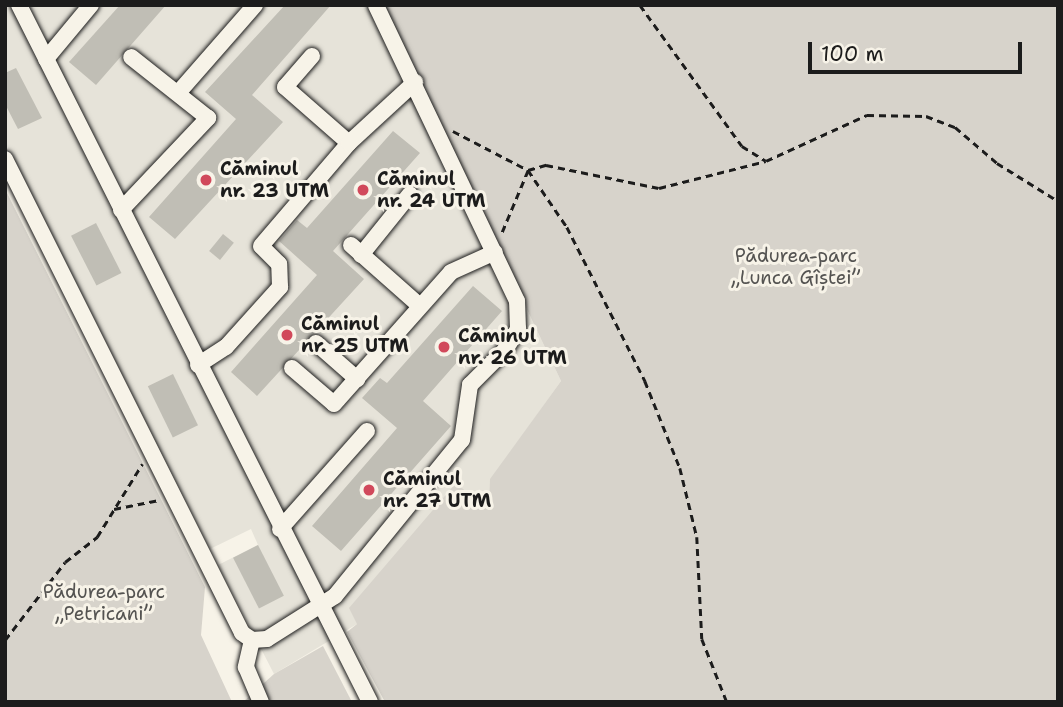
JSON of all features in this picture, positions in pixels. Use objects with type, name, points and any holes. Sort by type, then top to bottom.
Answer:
[{"type":"lane","points":[[19,5],[320,608],[370,702]]},
{"type":"lane","points":[[46,59],[92,5]]},
{"type":"lane","points":[[178,93],[255,5]]},
{"type":"lane","points":[[5,159],[242,633],[252,640],[267,639],[320,608],[462,440],[470,385],[505,350],[518,329],[517,301],[376,5]]},
{"type":"lane","points":[[312,56],[285,87],[349,143]]},
{"type":"lane","points":[[121,210],[208,118],[131,57]]},
{"type":"lane","points":[[198,365],[226,346],[280,288],[279,264],[261,246],[349,143],[415,82]]},
{"type":"lane","points":[[410,194],[356,250],[420,306]]},
{"type":"lane","points":[[292,368],[334,404],[458,266],[495,252]]},
{"type":"lane","points":[[316,343],[357,379]]},
{"type":"lane","points":[[281,529],[367,431]]},
{"type":"lane","points":[[252,640],[246,667],[261,702]]},
{"type":"path","points":[[640,5],[652,17],[742,146],[766,162]]},
{"type":"path","points":[[528,170],[546,165],[659,188],[766,162],[867,115],[926,116],[955,127],[997,163],[1058,201]]},
{"type":"path","points":[[449,129],[528,170],[567,227],[645,381],[680,468],[697,537],[702,639],[727,702]]},
{"type":"path","points":[[495,252],[528,170]]},
{"type":"path","points":[[5,640],[65,562],[97,537],[152,450]]},
{"type":"path","points":[[114,509],[175,497]]},
{"type":"shaded area","points":[[5,5],[382,5],[561,381],[491,479],[489,510],[456,483],[357,624],[274,674],[218,565],[258,545],[251,529],[210,549],[5,142]]},
{"type":"green space","name":"Pădurea-parc „Lunca Gîștei”","points":[[382,5],[1058,5],[1058,702],[385,702],[347,632],[357,624],[349,608],[456,483],[489,510],[490,479],[561,381]]},
{"type":"green space","name":"Pădurea-parc „Petricani”","points":[[5,189],[205,587],[201,635],[232,702],[5,702]]},
{"type":"green space","points":[[323,646],[352,702],[243,702],[274,674]]},
{"type":"building","points":[[120,5],[166,5],[96,85],[69,62]]},
{"type":"building","points":[[285,5],[331,5],[252,95],[283,122],[175,239],[149,217],[236,119],[205,92]]},
{"type":"building","points":[[16,68],[42,118],[18,129],[5,104],[5,73]]},
{"type":"building","points":[[393,131],[420,153],[333,251],[364,279],[257,396],[231,372],[317,275],[279,241],[297,220],[307,228]]},
{"type":"building","points":[[96,223],[121,273],[96,286],[71,236]]},
{"type":"building","points":[[223,234],[234,243],[220,260],[209,251]]},
{"type":"building","points":[[473,286],[502,311],[423,401],[451,426],[341,551],[312,526],[397,428],[362,398],[380,378],[387,383]]},
{"type":"building","points":[[173,374],[198,425],[173,438],[148,386]]},
{"type":"building","points":[[258,545],[284,596],[259,608],[233,558]]},
{"type":"place","name":"Căminul nr. 23 UTM","points":[[206,180]]},
{"type":"place","name":"Căminul nr. 24 UTM","points":[[363,190]]},
{"type":"place","name":"Căminul nr. 25 UTM","points":[[287,335]]},
{"type":"place","name":"Căminul nr. 26 UTM","points":[[444,347]]},
{"type":"place","name":"Căminul nr. 27 UTM","points":[[369,490]]}]
